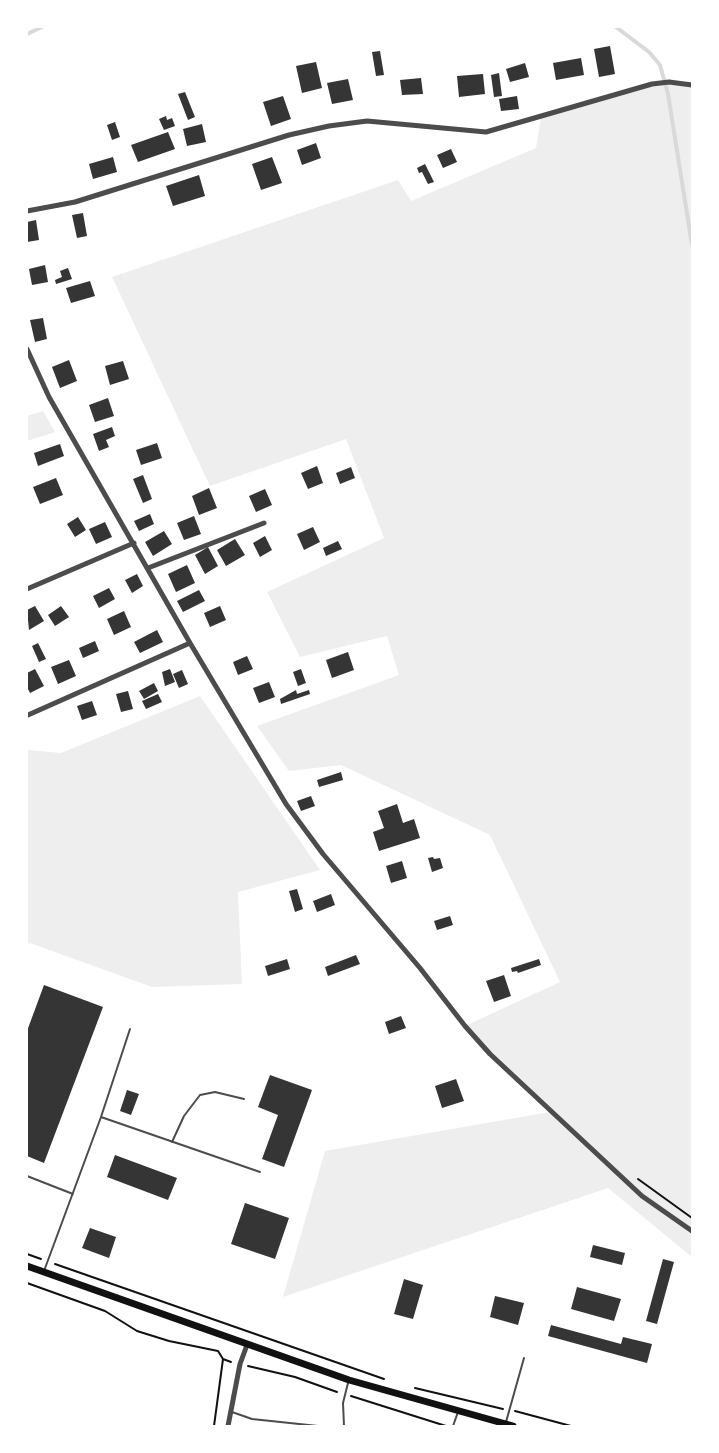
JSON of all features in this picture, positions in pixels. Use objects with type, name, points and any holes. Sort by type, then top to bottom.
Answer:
[{"type":"main road","points":[[27,1266],[349,1380],[509,1425]]},
{"type":"street","points":[[27,211],[75,202],[289,135],[329,126],[367,121],[486,132],[652,84],[669,82],[692,85]]},
{"type":"street","points":[[27,349],[48,397],[190,643],[292,812],[323,854],[490,1054],[642,1196],[692,1232]]},
{"type":"street","points":[[148,568],[264,523]]},
{"type":"street","points":[[27,589],[134,543]]},
{"type":"street","points":[[28,715],[190,643]]},
{"type":"street","points":[[228,1426],[240,1364],[247,1345]]},
{"type":"lane","points":[[45,1271],[101,1117],[130,1029]]},
{"type":"lane","points":[[172,1142],[184,1116],[200,1095],[215,1092],[244,1099]]},
{"type":"lane","points":[[101,1117],[260,1172]]},
{"type":"lane","points":[[27,1176],[73,1194]]},
{"type":"lane","points":[[509,1425],[510,1410],[524,1358]]},
{"type":"lane","points":[[344,1426],[343,1403],[349,1380]]},
{"type":"lane","points":[[231,1412],[252,1419],[318,1426]]},
{"type":"lane","points":[[453,1426],[458,1412]]},
{"type":"path","points":[[630,1172],[692,1218]]},
{"type":"path","points":[[27,1254],[388,1380]]},
{"type":"path","points":[[214,1426],[223,1359]]},
{"type":"path","points":[[409,1386],[572,1426]]},
{"type":"shaded area","points":[[652,84],[692,85],[692,1257],[608,1188],[283,1297],[325,1151],[550,1112],[465,1026],[560,982],[490,835],[341,765],[289,771],[257,726],[399,675],[387,636],[300,657],[267,592],[384,538],[346,439],[210,486],[112,277],[398,180],[411,201],[536,148],[541,117]]},
{"type":"shaded area","points":[[43,411],[55,432],[27,441],[27,416]]},
{"type":"shaded area","points":[[200,696],[320,870],[238,892],[242,984],[152,987],[30,943],[27,945],[27,750],[61,753]]},
{"type":"building","points":[[610,46],[615,74],[599,77],[594,49]]},
{"type":"building","points":[[380,51],[384,75],[376,76],[372,52]]},
{"type":"building","points":[[581,58],[584,75],[556,80],[553,63]]},
{"type":"building","points":[[316,62],[322,88],[302,93],[296,66]]},
{"type":"building","points":[[525,63],[529,77],[510,82],[506,69]]},
{"type":"building","points":[[499,73],[502,96],[494,97],[491,75]]},
{"type":"building","points":[[483,74],[485,94],[459,97],[457,76]]},
{"type":"building","points":[[421,78],[423,94],[402,95],[400,80]]},
{"type":"building","points":[[348,79],[353,100],[332,104],[327,83]]},
{"type":"building","points":[[185,92],[195,117],[188,120],[178,94]]},
{"type":"building","points":[[283,96],[291,119],[271,126],[263,102]]},
{"type":"building","points":[[517,96],[519,109],[501,111],[499,99]]},
{"type":"building","points":[[166,116],[167,120],[172,118],[175,126],[164,130],[159,119]]},
{"type":"building","points":[[115,122],[120,137],[112,140],[107,125]]},
{"type":"building","points":[[202,124],[206,142],[187,146],[183,129]]},
{"type":"building","points":[[168,132],[175,149],[138,162],[131,145]]},
{"type":"building","points":[[316,143],[321,158],[302,165],[297,150]]},
{"type":"building","points":[[451,149],[457,162],[443,168],[437,155]]},
{"type":"building","points":[[113,157],[117,172],[93,179],[89,164]]},
{"type":"building","points":[[272,157],[282,183],[261,190],[252,164]]},
{"type":"building","points":[[425,164],[434,182],[428,184],[422,172],[419,173],[417,168]]},
{"type":"building","points":[[199,175],[205,196],[173,206],[166,186]]},
{"type":"building","points":[[83,213],[87,236],[77,238],[72,215]]},
{"type":"building","points":[[36,220],[39,240],[27,242],[27,222]]},
{"type":"building","points":[[45,265],[48,282],[32,285],[29,269]]},
{"type":"building","points":[[68,268],[72,279],[56,284],[55,280],[62,277],[60,271]]},
{"type":"building","points":[[90,281],[95,296],[71,303],[66,288]]},
{"type":"building","points":[[43,318],[47,339],[35,342],[30,320]]},
{"type":"building","points":[[69,360],[77,381],[60,388],[52,367]]},
{"type":"building","points":[[123,361],[129,379],[110,385],[105,366]]},
{"type":"building","points":[[108,398],[114,416],[95,422],[89,405]]},
{"type":"building","points":[[112,427],[115,436],[106,440],[109,447],[99,451],[93,434]]},
{"type":"building","points":[[157,443],[162,458],[141,465],[136,450]]},
{"type":"building","points":[[60,444],[64,456],[38,466],[34,453]]},
{"type":"building","points":[[317,466],[323,483],[308,489],[301,473]]},
{"type":"building","points":[[351,467],[355,478],[340,484],[336,473]]},
{"type":"building","points":[[143,475],[152,499],[143,503],[133,479]]},
{"type":"building","points":[[56,478],[63,495],[40,504],[33,487]]},
{"type":"building","points":[[209,488],[217,508],[199,515],[192,496]]},
{"type":"building","points":[[265,489],[272,505],[256,512],[249,496]]},
{"type":"building","points":[[150,514],[154,524],[139,531],[134,521]]},
{"type":"building","points":[[194,516],[201,534],[184,540],[177,523]]},
{"type":"building","points":[[78,517],[86,530],[75,537],[67,524]]},
{"type":"building","points":[[105,522],[112,537],[96,544],[89,529]]},
{"type":"building","points":[[313,527],[320,542],[304,550],[297,534]]},
{"type":"building","points":[[164,531],[172,544],[153,556],[145,542]]},
{"type":"building","points":[[265,536],[272,550],[260,557],[253,543]]},
{"type":"building","points":[[235,539],[245,555],[226,566],[217,550]]},
{"type":"building","points":[[338,541],[342,549],[326,556],[323,548]]},
{"type":"building","points":[[208,547],[218,566],[205,574],[195,555]]},
{"type":"building","points":[[187,565],[195,583],[176,592],[168,574]]},
{"type":"building","points":[[137,574],[143,586],[132,593],[125,580]]},
{"type":"building","points":[[109,588],[115,599],[99,608],[93,596]]},
{"type":"building","points":[[199,590],[205,601],[183,612],[177,601]]},
{"type":"building","points":[[35,606],[44,621],[29,630],[27,610]]},
{"type":"building","points":[[61,606],[69,617],[55,626],[48,615]]},
{"type":"building","points":[[220,606],[226,620],[210,627],[204,613]]},
{"type":"building","points":[[124,611],[131,627],[114,635],[107,619]]},
{"type":"building","points":[[157,630],[163,642],[140,653],[134,642]]},
{"type":"building","points":[[95,641],[99,651],[83,658],[79,648]]},
{"type":"building","points":[[38,643],[46,659],[39,662],[32,646]]},
{"type":"building","points":[[348,652],[354,670],[332,678],[326,660]]},
{"type":"building","points":[[247,656],[253,669],[238,675],[233,662]]},
{"type":"building","points":[[69,660],[76,676],[58,684],[51,667]]},
{"type":"building","points":[[35,669],[44,686],[30,693],[27,687],[27,673]]},
{"type":"building","points":[[170,669],[175,682],[165,686],[162,672]]},
{"type":"building","points":[[301,669],[306,683],[298,686],[293,672]]},
{"type":"building","points":[[182,670],[188,684],[179,688],[173,674]]},
{"type":"building","points":[[269,682],[275,697],[259,703],[253,688]]},
{"type":"building","points":[[154,683],[158,691],[144,699],[139,691]]},
{"type":"building","points":[[296,690],[297,694],[309,690],[310,694],[281,704],[280,699]]},
{"type":"building","points":[[128,691],[133,709],[121,712],[116,694]]},
{"type":"building","points":[[158,694],[162,702],[146,709],[142,701]]},
{"type":"building","points":[[92,701],[97,715],[82,720],[77,706]]},
{"type":"building","points":[[341,772],[343,780],[319,787],[317,780]]},
{"type":"building","points":[[311,796],[315,806],[301,811],[297,801]]},
{"type":"building","points":[[397,804],[403,823],[414,819],[420,838],[379,851],[373,832],[384,828],[378,811]]},
{"type":"building","points":[[433,857],[434,859],[440,858],[443,868],[432,872],[428,858]]},
{"type":"building","points":[[402,861],[407,878],[391,883],[386,866]]},
{"type":"building","points":[[297,889],[303,909],[295,912],[289,891]]},
{"type":"building","points":[[331,894],[335,905],[317,912],[313,901]]},
{"type":"building","points":[[450,916],[453,925],[437,930],[434,921]]},
{"type":"building","points":[[356,955],[360,964],[328,976],[325,967]]},
{"type":"building","points":[[287,959],[290,969],[268,976],[265,966]]},
{"type":"building","points":[[539,959],[541,965],[518,973],[517,971],[512,972],[511,968]]},
{"type":"building","points":[[504,975],[511,996],[494,1002],[486,981]]},
{"type":"building","points":[[44,985],[103,1007],[44,1163],[27,1156],[27,1031]]},
{"type":"building","points":[[401,1016],[406,1028],[389,1034],[385,1022]]},
{"type":"building","points":[[270,1075],[312,1090],[284,1167],[262,1159],[278,1115],[258,1107]]},
{"type":"building","points":[[456,1079],[464,1101],[442,1108],[435,1086]]},
{"type":"building","points":[[127,1090],[139,1094],[131,1115],[120,1111]]},
{"type":"building","points":[[115,1155],[177,1178],[168,1200],[107,1177]]},
{"type":"building","points":[[245,1203],[289,1218],[275,1259],[231,1244]]},
{"type":"building","points":[[90,1228],[116,1237],[109,1258],[82,1248]]},
{"type":"building","points":[[593,1245],[625,1253],[622,1265],[590,1257]]},
{"type":"building","points":[[663,1259],[674,1262],[657,1324],[646,1321]]},
{"type":"building","points":[[404,1279],[423,1285],[413,1319],[394,1314]]},
{"type":"building","points":[[577,1287],[621,1299],[614,1321],[571,1309]]},
{"type":"building","points":[[495,1296],[524,1303],[518,1325],[490,1317]]},
{"type":"building","points":[[551,1325],[621,1344],[623,1337],[652,1344],[647,1363],[548,1336]]},
{"type":"waterway","points":[[27,34],[42,27]]},
{"type":"waterway","points":[[616,27],[649,52],[660,65],[668,94],[692,245]]}]
